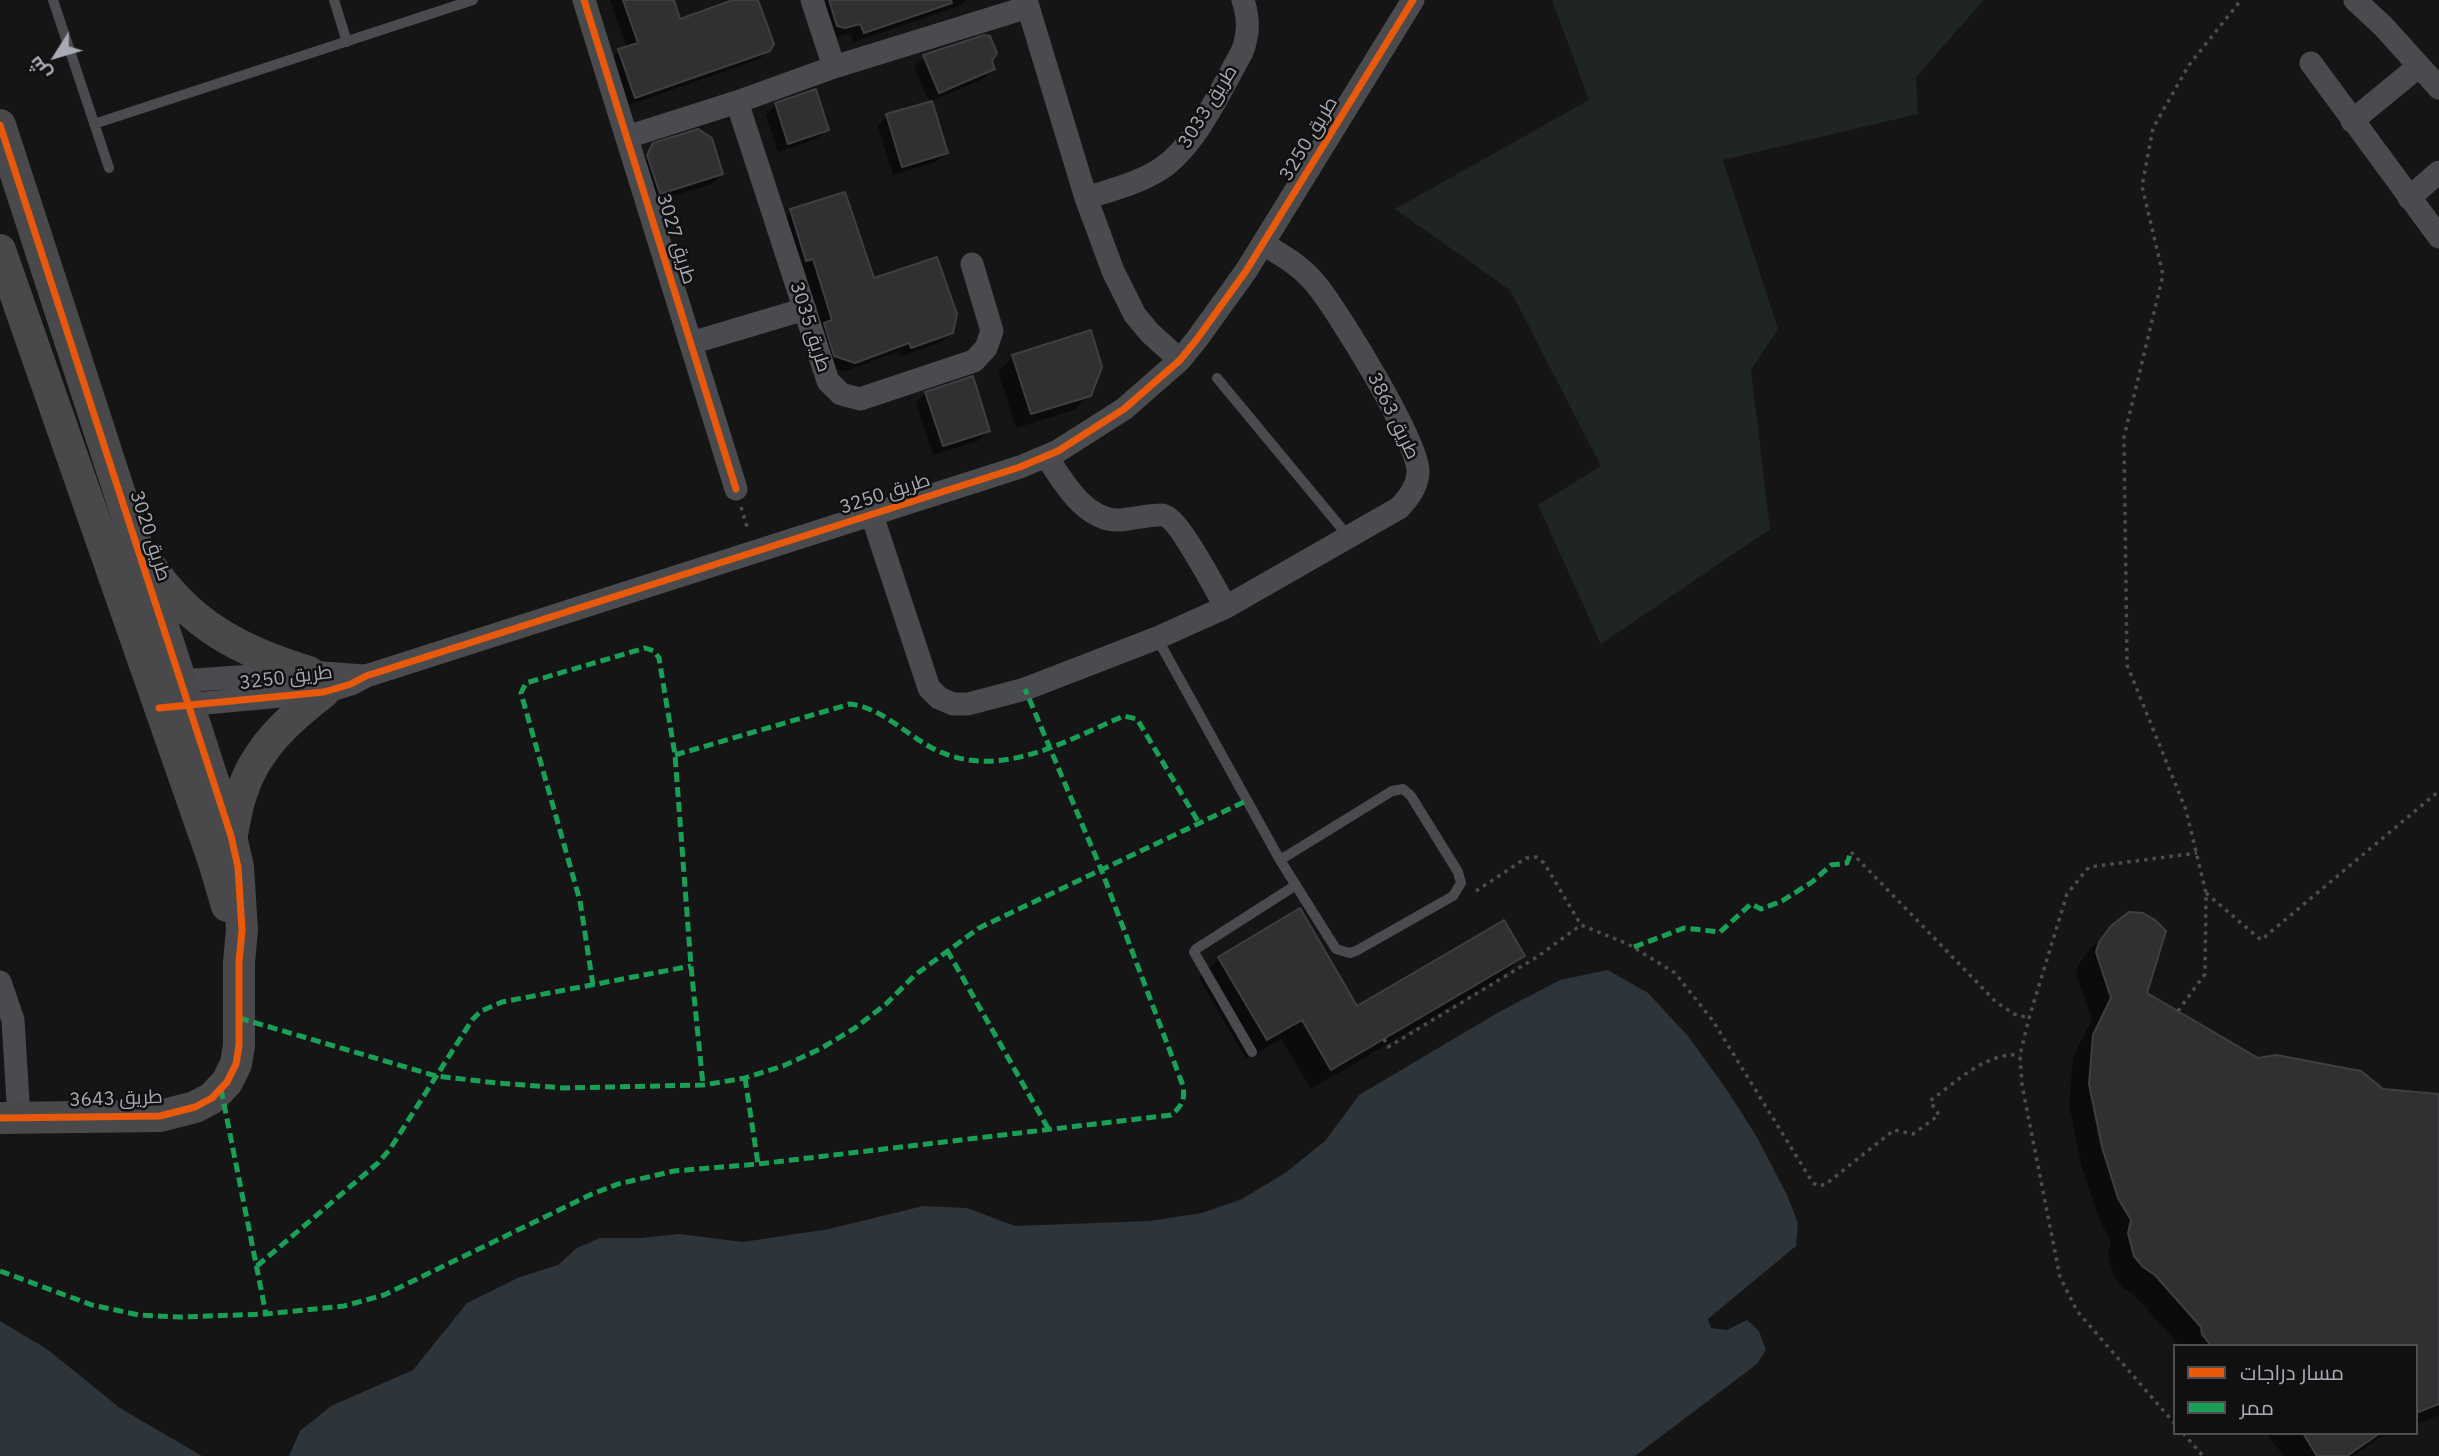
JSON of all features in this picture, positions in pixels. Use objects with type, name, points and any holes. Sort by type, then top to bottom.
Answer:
[{"type":"street","name":"طريق 3027","points":[[584,0],[736,489]]},
{"type":"street","points":[[812,0],[834,67]]},
{"type":"street","name":"طريق 3033","points":[[1086,198],[1145,178],[1163,168],[1179,154],[1194,134],[1248,38],[1243,0]]},
{"type":"street","name":"طريق 3250","points":[[170,694],[316,682],[351,684],[366,676],[1020,467],[1095,429],[1180,360],[1225,304],[1413,0]]},
{"type":"street","points":[[2356,0],[2439,89]]},
{"type":"street","points":[[627,136],[737,103],[834,67],[1027,3],[1086,198],[1124,298],[1150,333],[1180,360]]},
{"type":"street","points":[[2311,63],[2439,237]]},
{"type":"street","points":[[2352,121],[2419,66]]},
{"type":"street","name":"طريق 3035","points":[[737,103],[828,381],[841,394],[860,399],[974,361],[986,348],[992,331],[972,264]]},
{"type":"street","name":"طريق 3020","points":[[0,125],[135,542],[170,694],[239,962]]},
{"type":"street","points":[[2409,198],[2439,172]]},
{"type":"street","name":"طريق 3863","points":[[872,515],[929,688],[939,698],[953,704],[968,704],[1025,689],[1157,638],[1226,607],[1399,508],[1416,486],[1418,472],[1416,458],[1387,398],[1315,282],[1300,268],[1263,244]]},
{"type":"street","name":"طريق 3020","points":[[0,250],[170,694],[232,836],[242,898],[239,962]]},
{"type":"street","points":[[691,343],[805,309]]},
{"type":"street","points":[[1046,456],[1073,496],[1094,512],[1113,520],[1163,515],[1177,524],[1226,607]]},
{"type":"street","points":[[135,542],[159,580],[191,612],[217,632],[316,682],[254,764],[242,791],[232,836]]},
{"type":"street","name":"طريق 3643","points":[[0,982],[13,1020],[9,1118],[160,1116],[195,1107],[212,1098],[227,1082],[236,1064],[239,1045],[239,962]]},
{"type":"lane","points":[[53,0],[109,168]]},
{"type":"lane","points":[[334,0],[347,42]]},
{"type":"lane","points":[[94,124],[473,0]]},
{"type":"lane","points":[[1217,378],[1348,536]]},
{"type":"lane","points":[[1157,638],[1280,860],[1336,950],[1350,953],[1456,892],[1461,883],[1458,872],[1411,796],[1403,789],[1392,791],[1280,860]]},
{"type":"lane","points":[[1252,1052],[1194,950],[1296,885]]},
{"type":"path","points":[[2178,1011],[2205,974],[2206,893],[2186,810],[2127,665],[2124,437],[2163,275],[2142,186],[2153,128],[2189,65],[2241,0]]},
{"type":"path","points":[[736,489],[754,552]]},
{"type":"path","points":[[2206,893],[2261,940],[2439,791]]},
{"type":"path","points":[[1851,852],[1996,1002],[2014,1014],[2029,1018]]},
{"type":"path","points":[[2173,1422],[2077,1311],[2060,1277],[2022,1085],[2020,1055],[2067,894],[2089,867],[2197,853]]},
{"type":"path","points":[[1456,892],[1477,890],[1526,858],[1536,857],[1544,863],[1581,925],[1628,944],[1675,973],[1713,1021],[1813,1183],[1819,1186],[1826,1184],[1894,1130],[1913,1135],[1939,1115],[1930,1101],[1987,1061],[2003,1055],[2020,1055]]},
{"type":"path","points":[[1384,1039],[1388,1047],[1537,957],[1581,925]]},
{"type":"path","points":[[2185,1435],[2203,1456]]},
{"type":"shaded area","points":[[1552,0],[1984,0],[1916,77],[1918,114],[1723,160],[1778,329],[1751,370],[1770,529],[1601,644],[1538,505],[1601,466],[1510,290],[1395,209],[1589,100]]},
{"type":"shaded area","points":[[1608,970],[1648,993],[1688,1036],[1758,1139],[1787,1195],[1798,1223],[1796,1246],[1708,1319],[1711,1328],[1727,1330],[1747,1320],[1759,1331],[1766,1350],[1757,1364],[1635,1456],[289,1456],[300,1431],[331,1406],[413,1370],[467,1303],[520,1277],[558,1265],[577,1248],[600,1238],[679,1234],[743,1242],[829,1229],[923,1206],[967,1208],[1015,1226],[1150,1221],[1202,1213],[1242,1199],[1285,1173],[1325,1141],[1359,1095],[1499,1012],[1560,980]]},
{"type":"shaded area","points":[[0,1321],[47,1349],[120,1408],[202,1456],[0,1456]]},
{"type":"building","points":[[623,0],[674,0],[680,19],[733,0],[758,0],[774,44],[770,51],[635,98],[618,49],[638,43]]},
{"type":"building","points":[[829,0],[951,0],[952,3],[864,33],[860,24],[845,28],[837,26]]},
{"type":"building","points":[[984,35],[990,36],[997,53],[992,61],[995,69],[939,93],[923,55]]},
{"type":"building","points":[[816,89],[829,130],[788,144],[775,103]]},
{"type":"building","points":[[932,101],[948,153],[902,167],[886,114]]},
{"type":"building","points":[[698,129],[712,138],[723,174],[660,194],[647,155],[653,143]]},
{"type":"building","points":[[845,192],[874,278],[937,257],[957,314],[953,333],[911,348],[909,343],[855,363],[834,356],[824,323],[832,320],[813,259],[806,261],[790,209]]},
{"type":"building","points":[[1091,330],[1102,367],[1091,396],[1031,414],[1012,355]]},
{"type":"building","points":[[973,376],[990,431],[943,446],[925,392]]},
{"type":"building","points":[[1300,908],[1357,1006],[1504,920],[1525,956],[1331,1070],[1302,1020],[1267,1040],[1218,957]]},
{"type":"building","points":[[2129,912],[2143,913],[2155,920],[2166,931],[2147,993],[2258,1058],[2276,1055],[2361,1071],[2383,1089],[2439,1094],[2439,1404],[2418,1412],[2418,1344],[2210,1344],[2202,1334],[2201,1327],[2155,1275],[2143,1267],[2134,1256],[2128,1233],[2131,1220],[2118,1198],[2102,1147],[2089,1084],[2093,1035],[2111,998],[2096,952],[2099,942],[2111,926]]},
{"type":"building","points":[[2304,1435],[2377,1435],[2347,1456],[2317,1456]]},
{"type":"marked path","points":[[593,985],[580,901],[521,693],[526,683],[645,648],[654,651],[659,658],[675,755],[703,1085]]},
{"type":"marked path","points":[[0,1271],[92,1305],[139,1315],[180,1317],[266,1314],[344,1306],[384,1295],[592,1194],[618,1184],[674,1171],[758,1164],[1171,1115],[1182,1101],[1182,1083],[1101,869],[1025,689]]},
{"type":"marked path","points":[[675,755],[850,704],[880,714],[925,744],[950,756],[976,761],[1026,756],[1124,716],[1137,719],[1199,823]]},
{"type":"marked path","points":[[239,1018],[436,1076],[564,1088],[703,1085],[745,1078],[783,1066],[820,1049],[855,1028],[886,1004],[915,975],[979,928],[1248,800]]},
{"type":"marked path","points":[[1634,947],[1684,928],[1720,932],[1751,904],[1761,909],[1782,901],[1812,882],[1831,865],[1847,863],[1851,852]]},
{"type":"marked path","points":[[947,950],[1049,1130]]},
{"type":"marked path","points":[[257,1266],[378,1163],[390,1149],[472,1020],[481,1011],[502,1002],[691,966]]},
{"type":"marked path","points":[[745,1078],[758,1164]]},
{"type":"marked path","points":[[221,1089],[266,1314]]},
{"type":"cycle path","points":[[584,0],[736,489]]},
{"type":"cycle path","points":[[159,708],[324,692],[351,684],[366,676],[1020,467],[1058,451],[1124,409],[1180,360],[1197,339],[1246,271],[1413,0]]},
{"type":"cycle path","points":[[0,125],[231,836],[238,867],[242,930],[239,962],[239,1045],[236,1064],[227,1082],[212,1098],[195,1107],[160,1116],[0,1118]]}]
